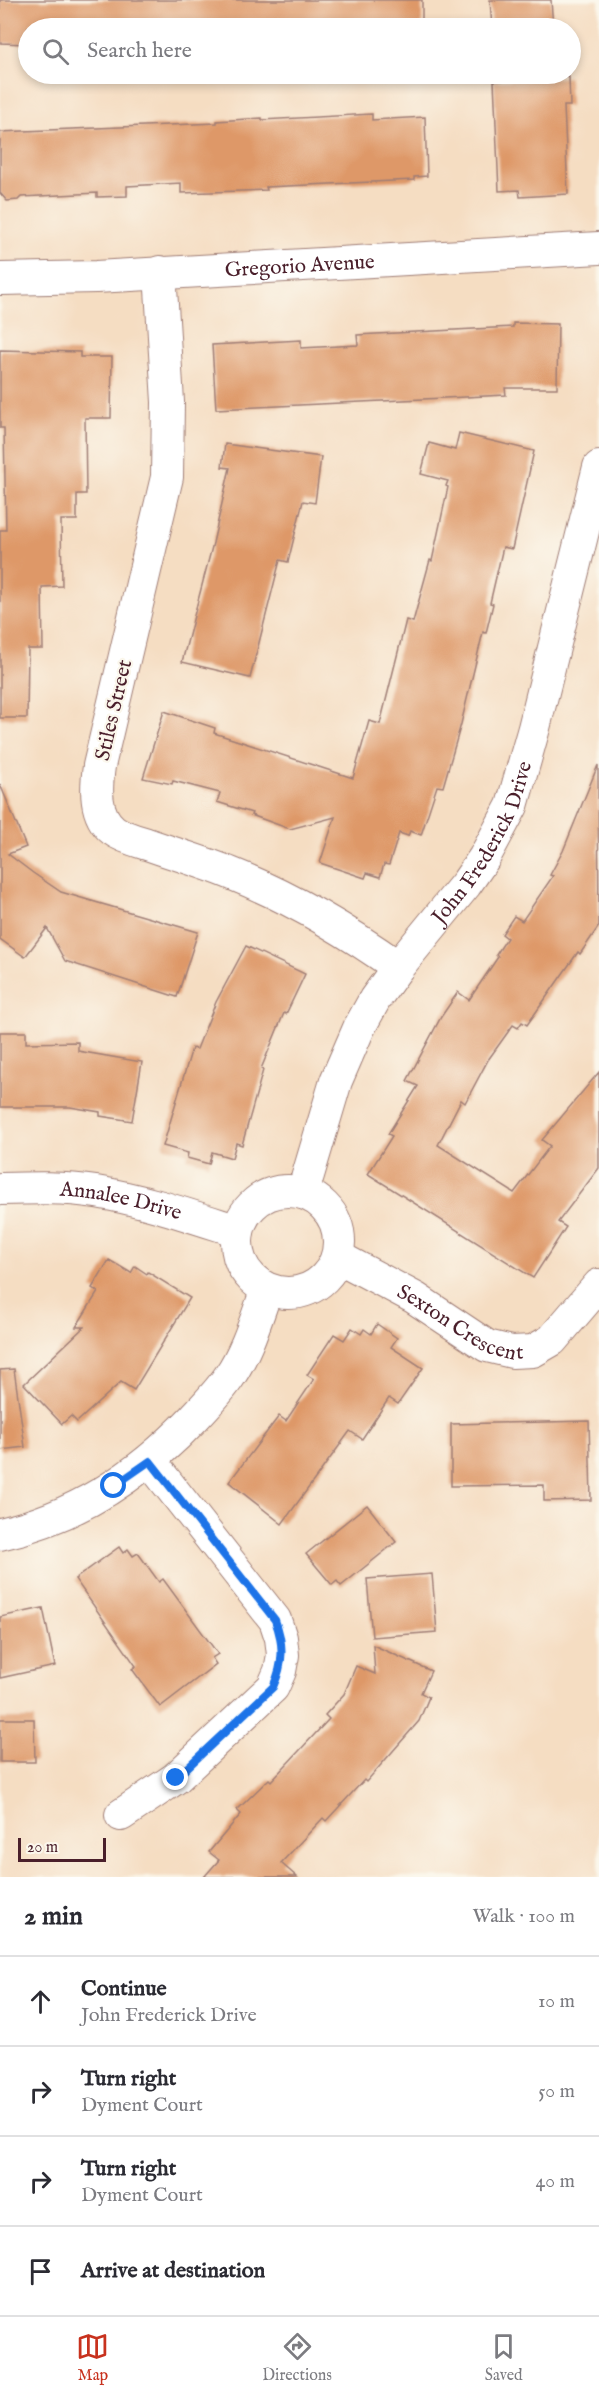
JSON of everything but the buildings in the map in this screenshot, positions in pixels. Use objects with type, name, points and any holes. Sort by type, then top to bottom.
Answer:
[{"type":"street","name":"Gregorio Avenue","points":[[0,279],[96,277],[599,248]]},
{"type":"street","name":"Stiles Street","points":[[160,272],[168,402],[166,477],[99,766],[96,789],[100,811],[113,830],[131,839],[229,872],[271,890],[360,939],[398,967]]},
{"type":"street","name":"John Frederick Drive","points":[[303,1192],[336,1081],[346,1055],[375,999],[398,967],[466,884],[512,806],[534,728],[599,467]]},
{"type":"street","name":"Annalee Drive","points":[[0,1189],[51,1188],[95,1192],[178,1211],[238,1231]]},
{"type":"street","points":[[286,1190],[303,1192],[317,1199],[333,1217],[340,1241],[338,1257],[330,1272],[318,1285],[302,1292],[284,1294],[267,1290],[255,1282],[242,1265],[237,1245],[238,1231],[244,1215],[255,1202],[269,1194],[286,1190]]},
{"type":"street","name":"Sexton Crescent","points":[[338,1257],[415,1298],[487,1346],[512,1352],[534,1351],[552,1340],[599,1285]]},
{"type":"street","points":[[0,1534],[50,1520],[77,1508],[150,1461],[183,1430],[229,1377],[247,1344],[267,1290]]},
{"type":"street","points":[[121,1815],[176,1778],[259,1702],[273,1687],[283,1656],[281,1638],[275,1620],[150,1461]]},
{"type":"route","points":[[114,1486],[150,1461],[275,1620],[281,1638],[283,1656],[273,1687],[176,1778]]}]
